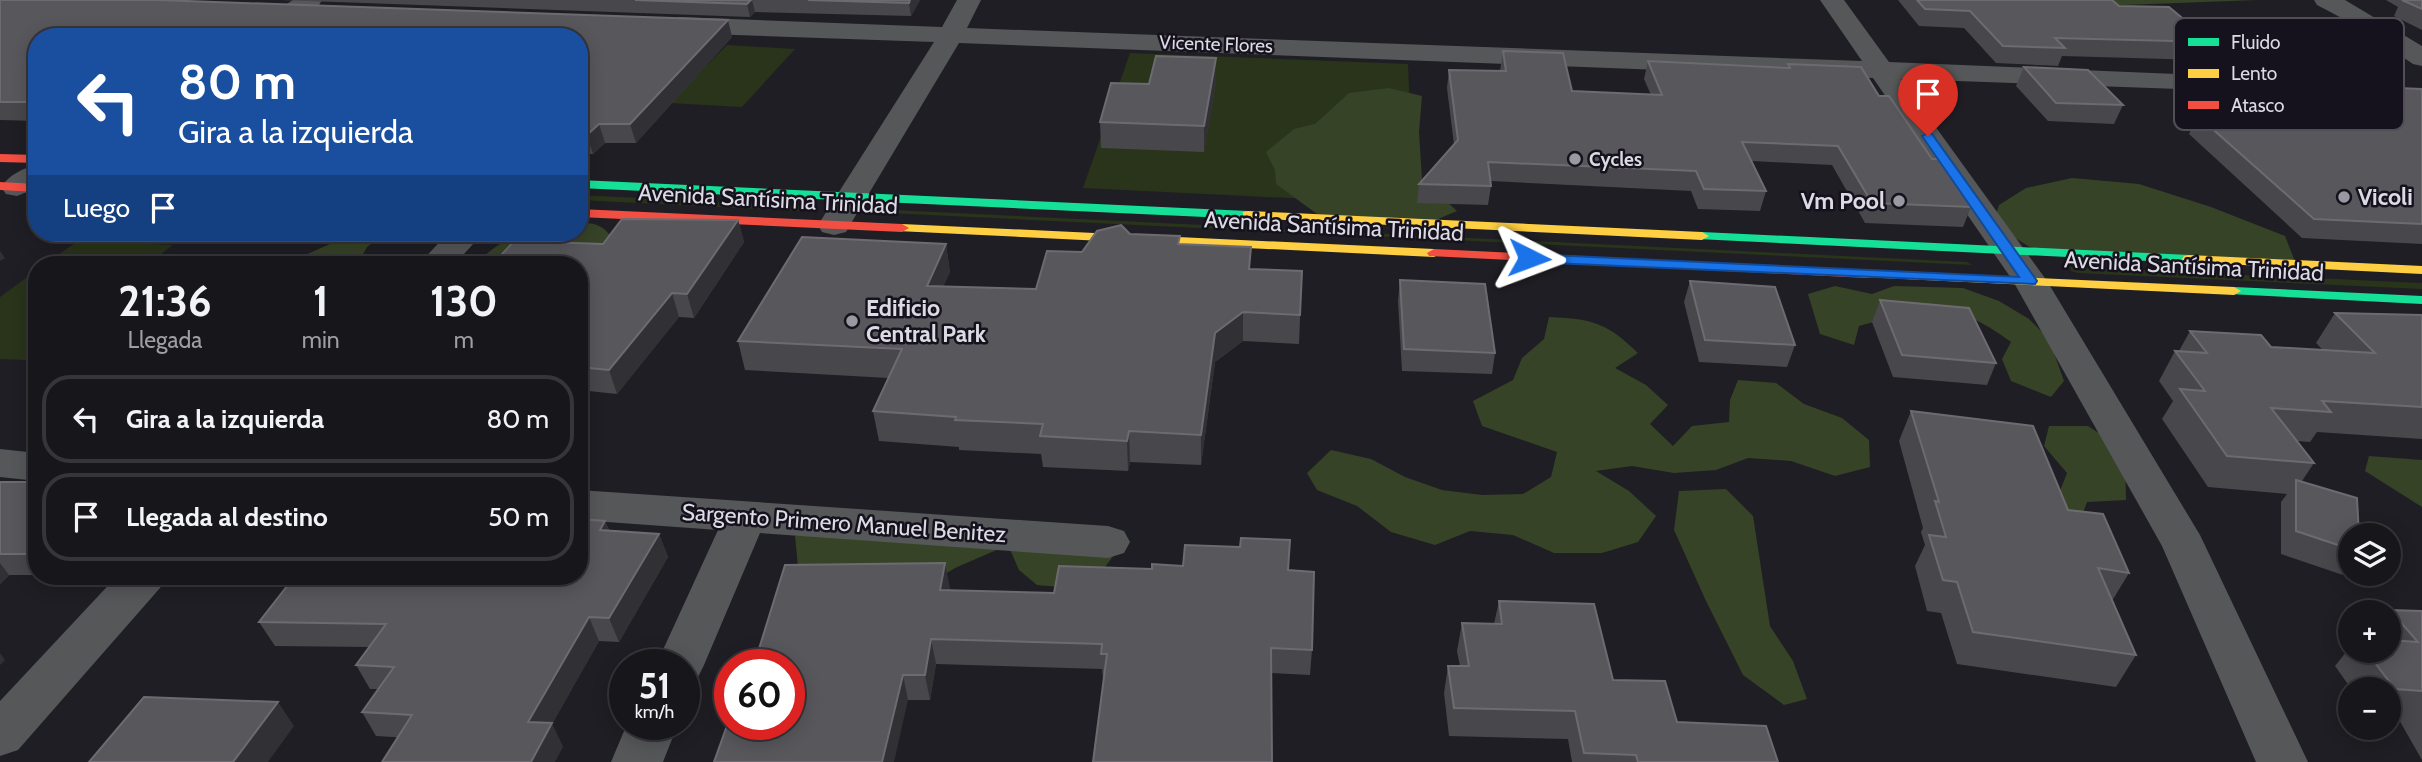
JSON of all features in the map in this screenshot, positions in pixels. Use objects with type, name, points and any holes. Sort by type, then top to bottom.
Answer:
[{"type":"main road","points":[[0,158],[28,159]]},
{"type":"main road","name":"Avenida Santísima Trinidad","points":[[588,184],[850,197],[2019,266],[2422,300]]},
{"type":"main road","name":"Avenida Santísima Trinidad","points":[[588,213],[834,225],[2019,266],[2422,270]]},
{"type":"street","points":[[834,225],[951,35],[969,0]]},
{"type":"street","points":[[1832,0],[2019,266],[2184,546],[2282,762]]},
{"type":"street","points":[[2326,0],[2360,18]]},
{"type":"street","points":[[266,28],[301,6]]},
{"type":"street","points":[[252,10],[301,6],[333,13]]},
{"type":"street","name":"Vicente Flores","points":[[649,24],[2174,80]]},
{"type":"street","points":[[2404,46],[2422,58]]},
{"type":"street","points":[[444,256],[457,242]]},
{"type":"street","points":[[0,463],[28,466]]},
{"type":"street","name":"Sargento Primero Manuel Benitez","points":[[588,506],[1108,542]]},
{"type":"street","points":[[687,649],[746,515]]},
{"type":"street","points":[[0,735],[136,585]]},
{"type":"street","points":[[637,762],[646,740]]},
{"type":"green space","points":[[2026,0],[2257,0],[2098,6]]},
{"type":"green space","points":[[727,45],[795,49],[742,107],[669,103]]},
{"type":"green space","points":[[1130,53],[1408,64],[1414,204],[1083,188]]},
{"type":"green space","points":[[1389,88],[1422,96],[1419,132],[1422,179],[1457,211],[1417,228],[1317,214],[1276,184],[1275,170],[1266,152],[1294,129],[1315,124],[1349,93]]},
{"type":"green space","points":[[2072,178],[2139,184],[2211,207],[2285,236],[2296,264],[2041,254],[1993,224],[1999,205],[2026,188]]},
{"type":"green space","points":[[588,195],[806,208],[800,211],[588,200]]},
{"type":"green space","points":[[894,210],[1967,262],[1972,265],[888,213]]},
{"type":"green space","points":[[588,223],[600,227],[616,243],[588,259],[588,256],[484,256],[501,244],[588,242]]},
{"type":"green space","points":[[77,242],[173,245],[159,256],[56,256]]},
{"type":"green space","points":[[329,242],[374,242],[362,256],[303,256],[330,244]]},
{"type":"green space","points":[[2070,267],[2422,283],[2422,289],[2078,273],[2071,271]]},
{"type":"green space","points":[[28,277],[26,360],[0,359],[0,297]]},
{"type":"green space","points":[[1835,286],[1872,294],[1894,286],[1963,288],[1999,301],[2029,319],[2049,339],[2064,381],[2051,397],[2011,381],[2002,359],[2011,342],[1971,318],[1954,312],[1922,311],[1859,326],[1854,345],[1820,334],[1808,294]]},
{"type":"green space","points":[[1549,317],[1598,324],[1617,335],[1638,353],[1615,368],[1646,385],[1668,405],[1650,424],[1673,446],[1692,426],[1729,422],[1730,400],[1738,380],[1776,383],[1804,404],[1842,418],[1869,440],[1870,467],[1835,476],[1791,461],[1748,458],[1716,470],[1674,473],[1632,466],[1596,471],[1629,491],[1656,516],[1638,542],[1602,553],[1554,553],[1513,535],[1470,531],[1435,545],[1391,532],[1357,506],[1317,490],[1307,473],[1331,450],[1371,459],[1405,477],[1442,490],[1482,495],[1523,494],[1551,477],[1557,452],[1482,426],[1473,401],[1513,380],[1522,358],[1544,339]]},
{"type":"green space","points":[[2049,426],[2088,426],[2125,450],[2126,500],[2087,502],[2078,526],[2058,496],[2067,473],[2044,446]]},
{"type":"green space","points":[[2369,456],[2422,460],[2422,507],[2365,471]]},
{"type":"green space","points":[[1726,489],[1753,516],[1770,626],[1793,661],[1807,699],[1784,705],[1743,675],[1674,530],[1679,491]]},
{"type":"green space","points":[[829,522],[1124,542],[1102,571],[1061,587],[1037,585],[1019,570],[1008,545],[955,568],[918,591],[798,567],[795,536]]},
{"type":"building","points":[[0,0],[159,0],[728,20],[630,124],[599,124],[588,134],[588,28],[28,28],[28,102],[0,102]]},
{"type":"building","points":[[635,0],[751,0],[747,4]]},
{"type":"building","points":[[808,0],[910,0],[909,3]]},
{"type":"building","points":[[1917,0],[2112,0],[2119,6],[2169,7],[2182,18],[2174,18],[2174,41],[2055,38],[2065,48],[2003,46],[1970,11],[1925,9]]},
{"type":"building","points":[[2402,0],[2422,0],[2422,9]]},
{"type":"building","points":[[1503,51],[1563,53],[1572,91],[1662,95],[1648,61],[1790,68],[1788,64],[1861,67],[1879,96],[1889,96],[1932,159],[1938,159],[1971,207],[1872,203],[1838,146],[1742,142],[1766,191],[1704,189],[1696,171],[1488,162],[1491,186],[1419,184],[1458,140],[1449,70],[1506,71]]},
{"type":"building","points":[[1156,56],[1216,58],[1204,126],[1100,122],[1111,83],[1149,84]]},
{"type":"building","points":[[2024,67],[2088,70],[2123,105],[2056,103]]},
{"type":"building","points":[[2404,88],[2422,89],[2422,224],[2314,219],[2214,130],[2404,130]]},
{"type":"building","points":[[622,219],[738,220],[687,294],[672,293],[609,370],[588,368],[588,256],[500,256],[513,242],[603,244]]},
{"type":"building","points":[[1121,225],[1130,234],[1180,236],[1178,244],[1251,247],[1249,269],[1302,271],[1300,315],[1243,312],[1215,333],[1201,435],[1129,431],[1127,441],[1040,436],[1043,424],[955,420],[956,417],[873,411],[902,349],[738,341],[802,237],[946,244],[927,286],[1036,289],[1047,251],[1082,252],[1097,231]]},
{"type":"building","points":[[1400,280],[1485,284],[1495,353],[1404,349]]},
{"type":"building","points":[[1690,281],[1775,287],[1795,345],[1705,340]]},
{"type":"building","points":[[1880,300],[1969,308],[1996,363],[1902,355]]},
{"type":"building","points":[[2335,313],[2422,315],[2422,407],[2322,401],[2331,412],[2271,408],[2314,463],[2227,456],[2180,389],[2205,391],[2175,351],[2207,353],[2190,331],[2261,335],[2271,347],[2375,353]]},
{"type":"building","points":[[1911,411],[2033,426],[2068,510],[2103,514],[2129,573],[2098,568],[2136,655],[1973,632],[1957,582],[1943,580],[1929,535],[1946,537],[1935,501],[1939,502]]},
{"type":"building","points":[[2296,480],[2357,498],[2358,523],[2338,523],[2338,545],[2296,531]]},
{"type":"building","points":[[0,482],[28,482],[28,554],[0,554]]},
{"type":"building","points":[[588,520],[605,521],[600,530],[659,534],[609,618],[589,617],[528,722],[552,723],[531,762],[382,762],[412,715],[362,712],[394,667],[356,665],[386,624],[259,622],[288,585],[588,585]]},
{"type":"building","points":[[1241,538],[1290,540],[1288,570],[1314,572],[1312,650],[1271,648],[1272,762],[1093,762],[1107,654],[1101,654],[1102,644],[931,639],[925,675],[903,675],[882,762],[714,762],[722,740],[805,740],[805,649],[759,649],[785,565],[945,563],[940,590],[1054,593],[1059,566],[1152,569],[1152,564],[1183,566],[1185,545],[1240,547]]},
{"type":"building","points":[[1499,601],[1594,604],[1613,680],[1665,681],[1677,722],[1766,726],[1778,762],[1638,762],[1636,755],[1584,753],[1575,711],[1454,708],[1448,666],[1469,666],[1462,623],[1502,624]]},
{"type":"building","points":[[2401,610],[2422,611],[2422,691],[2401,689],[2401,677],[2386,677],[2375,663],[2401,663],[2401,641],[2418,642],[2401,623]]},
{"type":"building","points":[[144,697],[278,702],[233,762],[89,762]]},
{"type":"traffic: fast","points":[[588,184],[1248,215]]},
{"type":"traffic: fast","points":[[1702,236],[2189,259]]},
{"type":"traffic: fast","points":[[2234,291],[2422,300]]},
{"type":"traffic: slow","points":[[1248,215],[1702,236]]},
{"type":"traffic: slow","points":[[902,228],[1434,253]]},
{"type":"traffic: slow","points":[[2189,259],[2422,270]]},
{"type":"traffic: slow","points":[[1867,274],[2234,291]]},
{"type":"traffic: jam","points":[[0,158],[28,159]]},
{"type":"traffic: jam","points":[[0,186],[28,188]]},
{"type":"traffic: jam","points":[[588,213],[902,228]]},
{"type":"traffic: jam","points":[[1434,253],[1867,274]]},
{"type":"place","name":"Cycles","points":[[1575,159]]},
{"type":"place","name":"Vicoli","points":[[2344,197]]},
{"type":"place","name":"Vm Pool","points":[[1899,201]]},
{"type":"place","name":"Edificio Central Park","points":[[852,321]]},
{"type":"route","points":[[1529,258],[2030,281],[1928,136]]}]
